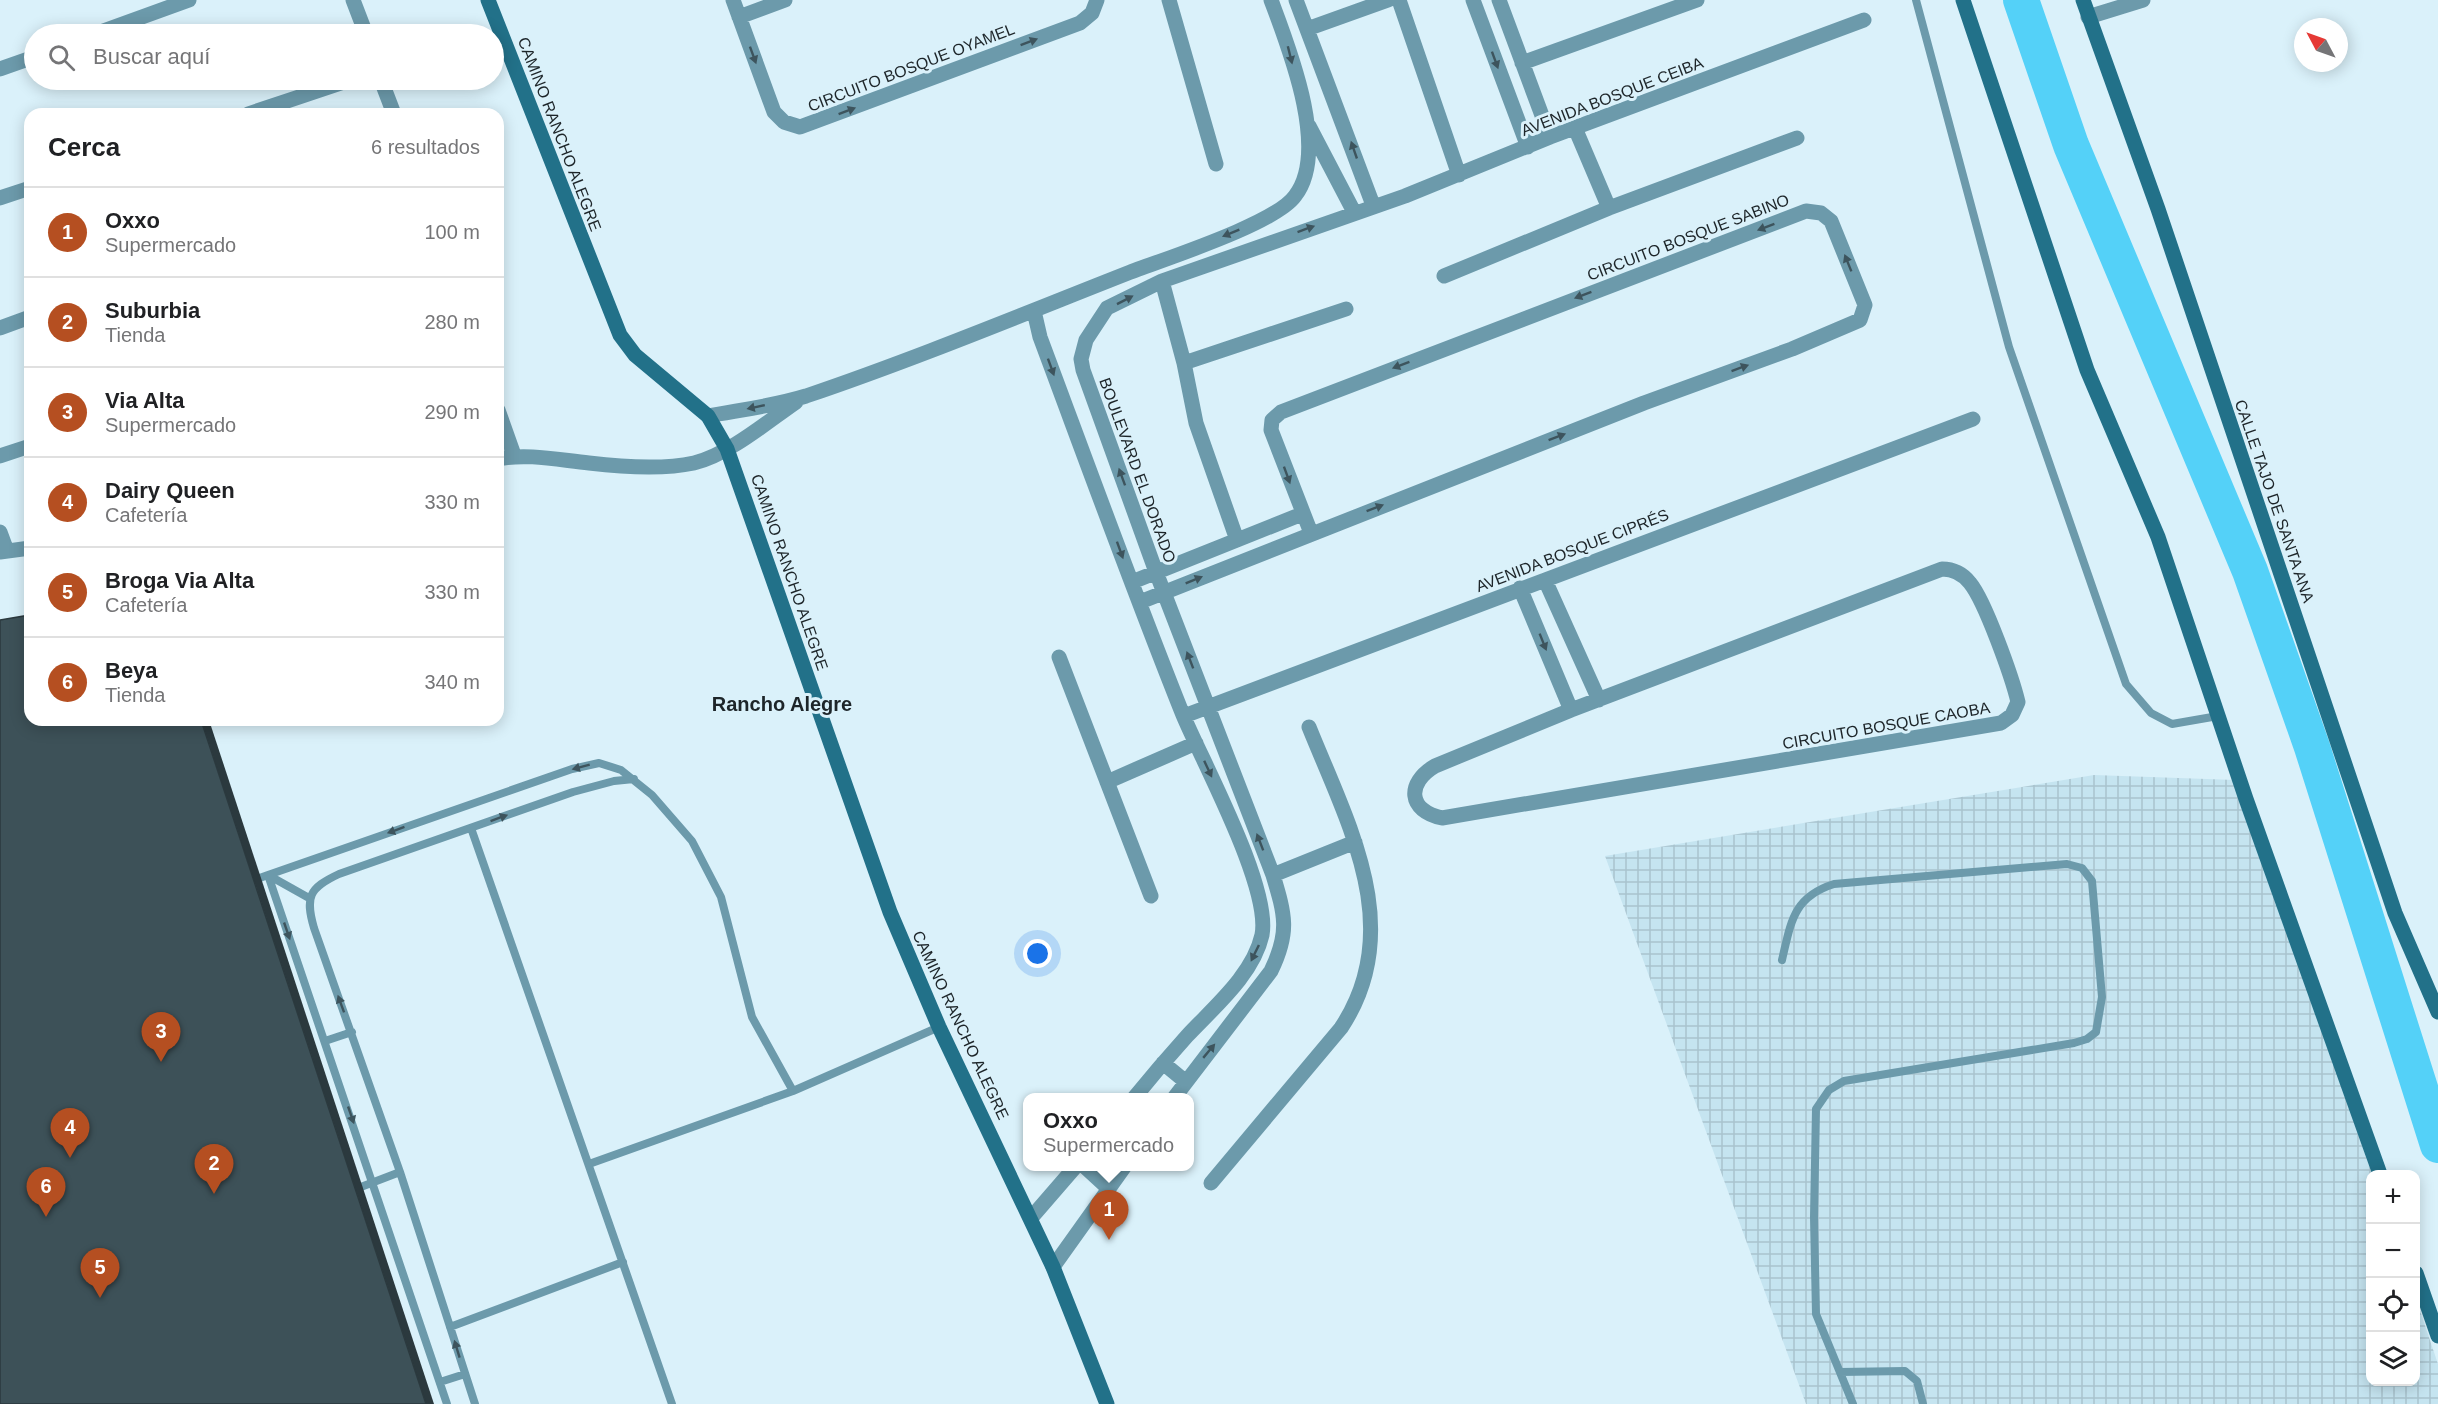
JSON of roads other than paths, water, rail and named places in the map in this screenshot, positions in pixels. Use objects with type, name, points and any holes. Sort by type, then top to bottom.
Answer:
[{"type":"street","points":[[123,24],[189,0]]},
{"type":"street","points":[[353,0],[362,24]]},
{"type":"street","name":"CAMINO RANCHO ALEGRE","points":[[488,0],[497,24]]},
{"type":"street","name":"CIRCUITO BOSQUE OYAMEL","points":[[733,0],[774,112],[784,122],[800,127],[1080,23],[1092,13],[1097,0]]},
{"type":"street","points":[[739,17],[785,0]]},
{"type":"street","points":[[1169,0],[1216,164]]},
{"type":"street","points":[[708,416],[803,397],[1034,311],[1247,226],[1284,208],[1296,195],[1307,166],[1306,120],[1288,47],[1271,0]]},
{"type":"street","points":[[1296,0],[1373,205]]},
{"type":"street","points":[[1306,29],[1388,0]]},
{"type":"street","points":[[1399,0],[1459,175]]},
{"type":"street","points":[[1491,0],[1474,2],[1528,147]]},
{"type":"street","points":[[1499,0],[1550,137]]},
{"type":"street","points":[[1522,63],[1697,0]]},
{"type":"street","points":[[1963,0],[2087,370],[2158,537],[2218,716],[2379,1170]]},
{"type":"street","name":"CALLE TAJO DE SANTA ANA","points":[[2083,0],[2158,209],[2395,913],[2438,1012]]},
{"type":"street","points":[[2088,17],[2143,0]]},
{"type":"street","name":"AVENIDA BOSQUE CEIBA","points":[[1373,205],[1459,175],[1550,137],[1864,20]]},
{"type":"street","name":"CAMINO RANCHO ALEGRE","points":[[504,41],[620,335],[635,355],[708,416],[727,449],[852,811],[890,912],[939,1027],[1031,1218]]},
{"type":"street","points":[[0,69],[24,61]]},
{"type":"street","points":[[266,108],[320,90]]},
{"type":"street","points":[[385,90],[392,108]]},
{"type":"street","points":[[1306,120],[1354,212]]},
{"type":"street","points":[[1575,128],[1609,208]]},
{"type":"street","points":[[1444,276],[1609,208],[1797,138]]},
{"type":"street","points":[[0,198],[24,190]]},
{"type":"street","name":"BOULEVARD EL DORADO","points":[[1178,1093],[1271,971],[1280,952],[1285,933],[1284,915],[1273,875],[1156,572],[1081,359],[1086,340],[1107,308],[1162,281],[1373,205]]},
{"type":"street","name":"CIRCUITO BOSQUE SABINO","points":[[1140,602],[1644,403],[1792,349],[1860,320],[1865,305],[1831,222],[1821,213],[1806,211],[1281,412],[1272,420],[1270,430],[1311,533]]},
{"type":"street","points":[[1162,281],[1184,363],[1196,423],[1237,540]]},
{"type":"street","points":[[1184,363],[1346,309]]},
{"type":"street","points":[[1034,311],[1040,338],[1132,582],[1184,716],[1233,825],[1260,900],[1262,932],[1256,954],[1237,983],[1138,1093]]},
{"type":"street","points":[[0,328],[24,319]]},
{"type":"street","points":[[504,458],[514,455],[594,464],[662,466],[695,462],[727,449],[803,397]]},
{"type":"street","name":"AVENIDA BOSQUE CIPRÉS","points":[[1184,716],[1973,419]]},
{"type":"street","points":[[504,427],[514,455]]},
{"type":"street","points":[[0,456],[24,448]]},
{"type":"street","points":[[1132,582],[1302,514]]},
{"type":"street","points":[[0,532],[3,552],[24,549]]},
{"type":"street","name":"CIRCUITO BOSQUE CAOBA","points":[[1942,569],[1956,571],[1971,584],[1991,626],[2018,702],[2012,715],[2001,723],[1442,818],[1426,812],[1414,796],[1413,789],[1416,782],[1435,766],[1571,711],[1942,569]]},
{"type":"street","points":[[1545,580],[1599,700]]},
{"type":"street","points":[[1520,588],[1571,711]]},
{"type":"street","points":[[1059,657],[1151,896]]},
{"type":"street","points":[[1211,1183],[1341,1028],[1353,1011],[1368,967],[1372,912],[1355,842],[1309,727]]},
{"type":"street","points":[[1107,782],[1196,743]]},
{"type":"street","points":[[1273,875],[1355,842]]},
{"type":"street","points":[[1163,1063],[1186,1082]]},
{"type":"street","points":[[1072,1171],[1031,1218],[1053,1266],[1107,1404]]},
{"type":"street","points":[[1088,1171],[1109,1190]]},
{"type":"street","points":[[1053,1266],[1122,1171]]},
{"type":"street","points":[[2417,1278],[2438,1336]]},
{"type":"lane","points":[[1916,0],[2009,347],[2126,684],[2151,713],[2172,724],[2218,716]]},
{"type":"lane","points":[[246,882],[589,764],[611,764],[634,779],[670,814],[692,841],[708,871],[730,925],[743,989],[752,1017],[793,1091]]},
{"type":"lane","points":[[475,1404],[400,1172],[314,928],[309,910],[309,898],[315,888],[339,874],[584,789],[634,779]]},
{"type":"lane","points":[[471,828],[672,1404]]},
{"type":"lane","points":[[1782,960],[1791,920],[1798,907],[1816,890],[1834,884],[2067,864],[2082,868],[2092,881],[2102,997],[2096,1032],[2087,1039],[2074,1043],[1844,1081],[1829,1090],[1816,1109],[1814,1216],[1816,1314],[1853,1404]]},
{"type":"lane","points":[[268,875],[309,898]]},
{"type":"lane","points":[[268,875],[374,1182],[447,1404]]},
{"type":"lane","points":[[589,1164],[793,1091],[939,1027]]},
{"type":"lane","points":[[325,1041],[352,1032]]},
{"type":"lane","points":[[343,1193],[400,1172]]},
{"type":"lane","points":[[450,1327],[623,1262]]},
{"type":"lane","points":[[1840,1372],[1905,1371],[1917,1381],[1923,1404]]},
{"type":"lane","points":[[440,1382],[465,1374]]},
{"type":"waterway","points":[[2021,0],[2071,145],[2250,571],[2312,747],[2438,1145]]},
{"type":"place","name":"Via Alta","points":[[161,1062]]},
{"type":"place","name":"Dairy Queen","points":[[70,1158]]},
{"type":"place","name":"Suburbia","points":[[214,1194]]},
{"type":"place","name":"Beya","points":[[46,1217]]},
{"type":"place","name":"Oxxo","points":[[1109,1240]]},
{"type":"place","name":"Broga Via Alta","points":[[100,1298]]},
{"type":"district","name":"Rancho Alegre","points":[[782,704]]}]
